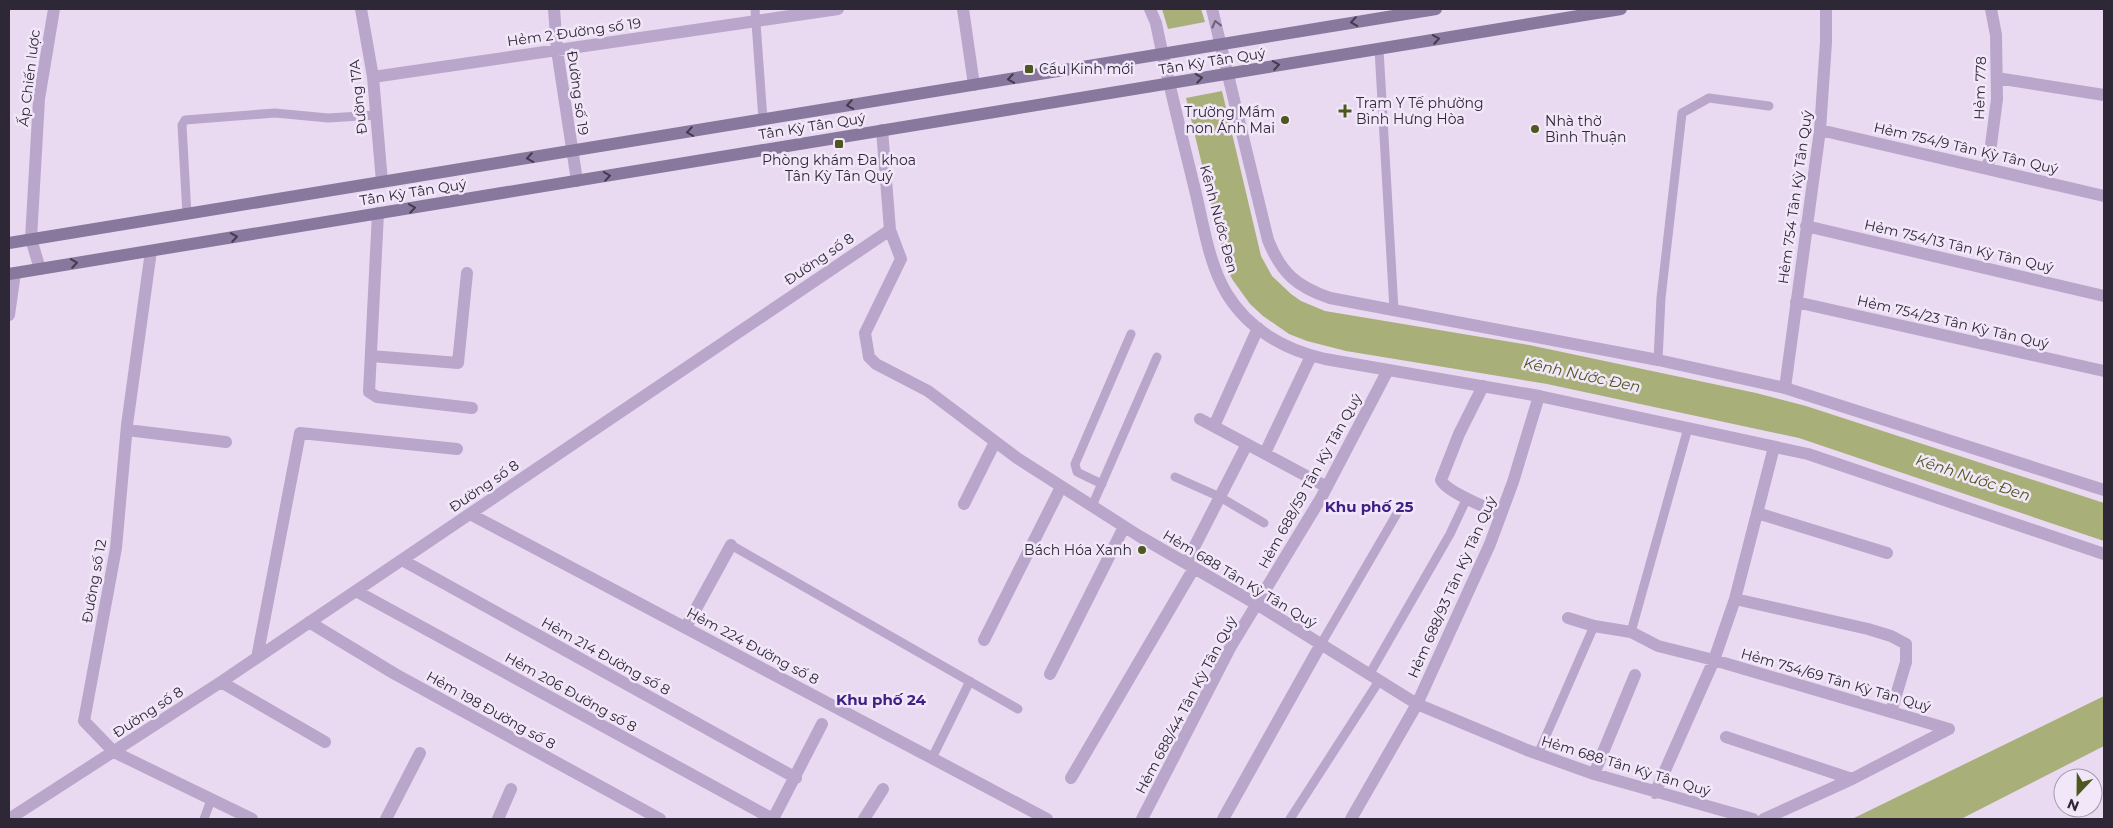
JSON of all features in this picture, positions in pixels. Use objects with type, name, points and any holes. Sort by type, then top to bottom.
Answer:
[{"type":"main road","name":"Tân Kỳ Tân Quý","points":[[9,243],[1162,54],[1377,14],[1436,9]]},
{"type":"main road","name":"Tân Kỳ Tân Quý","points":[[12,273],[1621,9]]},
{"type":"street","name":"Ấp Chiến lược","points":[[40,269],[31,239],[39,99],[54,9]]},
{"type":"street","name":"Đường 17A","points":[[361,9],[373,77],[382,182]]},
{"type":"street","name":"Đường số 19","points":[[554,9],[557,50],[577,180]]},
{"type":"street","name":"Hẻm 2 Đường số 19","points":[[373,77],[557,50],[756,15],[838,9]]},
{"type":"street","points":[[963,9],[974,85]]},
{"type":"street","name":"Kênh Nước Đen","points":[[1150,9],[1214,264],[1227,295],[1258,328],[1282,345],[1310,356],[1539,396],[1808,454],[2104,554]]},
{"type":"street","points":[[1212,9],[1268,240],[1279,263],[1295,282],[1318,294],[1658,360],[1785,388],[2104,490]]},
{"type":"street","name":"Hẻm 754 Tân Kỳ Tân Quý","points":[[1785,388],[1820,130],[1826,42],[1826,9]]},
{"type":"street","name":"Hẻm 778","points":[[1988,168],[1997,99],[1996,35],[1991,9]]},
{"type":"street","points":[[1997,78],[2104,95]]},
{"type":"street","points":[[882,130],[890,230]]},
{"type":"street","name":"Hẻm 754/9 Tân Kỳ Tân Quý","points":[[1820,130],[2104,196]]},
{"type":"street","points":[[378,213],[370,392],[372,395],[472,408]]},
{"type":"street","name":"Hẻm 754/13 Tân Kỳ Tân Quý","points":[[1806,226],[2104,296]]},
{"type":"street","name":"Hẻm 688 Tân Kỳ Tân Quý","points":[[890,230],[901,259],[866,333],[869,357],[876,364],[928,390],[995,442],[1124,527],[1258,605],[1417,704],[1538,754],[1594,774],[1752,819]]},
{"type":"street","name":"Đường số 8","points":[[9,819],[257,658],[890,230]]},
{"type":"street","name":"Đường số 12","points":[[151,251],[127,430],[116,548],[84,721],[114,752],[252,819]]},
{"type":"street","points":[[9,315],[12,273]]},
{"type":"street","points":[[371,356],[458,364],[467,273]]},
{"type":"street","name":"Hẻm 754/23 Tân Kỳ Tân Quý","points":[[1796,302],[2104,371]]},
{"type":"street","points":[[1214,426],[1258,328]]},
{"type":"street","points":[[1265,454],[1310,356]]},
{"type":"street","name":"Hẻm 688/59 Tân Kỳ Tân Quý","points":[[1258,605],[1327,487],[1388,370]]},
{"type":"street","points":[[1483,386],[1459,434],[1441,480],[1445,486],[1501,514]]},
{"type":"street","name":"Hẻm 688/93 Tân Kỳ Tân Quý","points":[[1351,819],[1417,704],[1490,544],[1513,482],[1539,396]]},
{"type":"street","points":[[1200,419],[1327,487]]},
{"type":"street","points":[[127,430],[226,442]]},
{"type":"street","points":[[257,658],[300,433],[457,449]]},
{"type":"street","points":[[964,504],[995,442]]},
{"type":"street","points":[[1071,778],[1190,566],[1220,497],[1247,444]]},
{"type":"street","points":[[1656,793],[1714,660],[1735,599],[1774,447]]},
{"type":"street","points":[[984,640],[1062,486]]},
{"type":"street","points":[[1757,513],[1887,553]]},
{"type":"street","name":"Hẻm 224 Đường số 8","points":[[470,514],[1047,819]]},
{"type":"street","points":[[1050,674],[1124,527]]},
{"type":"street","points":[[686,627],[731,545]]},
{"type":"street","name":"Hẻm 214 Đường số 8","points":[[402,560],[796,778]]},
{"type":"street","name":"Hẻm 206 Đường số 8","points":[[356,591],[773,819]]},
{"type":"street","points":[[1735,599],[1868,628],[1906,644],[1906,662],[1891,712]]},
{"type":"street","name":"Hẻm 688/44 Tân Kỳ Tân Quý","points":[[1142,819],[1230,648],[1258,605]]},
{"type":"street","name":"Hẻm 754/69 Tân Kỳ Tân Quý","points":[[1568,618],[1594,626],[1631,632],[1658,646],[1714,660],[1949,729],[1852,779]]},
{"type":"street","name":"Hẻm 198 Đường số 8","points":[[309,622],[395,674],[660,819]]},
{"type":"street","points":[[1222,819],[1321,644]]},
{"type":"street","points":[[1594,774],[1636,675]]},
{"type":"street","points":[[221,682],[325,742]]},
{"type":"street","points":[[773,819],[796,778],[822,724]]},
{"type":"street","points":[[1726,737],[1852,779]]},
{"type":"street","points":[[386,819],[420,753]]},
{"type":"street","points":[[1764,819],[1852,779]]},
{"type":"street","points":[[498,819],[511,789]]},
{"type":"street","points":[[864,819],[883,789]]},
{"type":"lane","points":[[756,15],[763,120]]},
{"type":"lane","points":[[1379,48],[1394,310]]},
{"type":"lane","points":[[1658,360],[1661,298],[1682,113],[1709,98],[1769,106]]},
{"type":"lane","points":[[186,214],[182,125],[185,120],[275,113],[328,118],[376,116]]},
{"type":"lane","points":[[1102,484],[1077,472],[1075,464],[1130,334]]},
{"type":"lane","points":[[1092,506],[1157,356]]},
{"type":"lane","points":[[1631,632],[1688,428]]},
{"type":"lane","points":[[1175,477],[1220,497],[1264,523]]},
{"type":"lane","points":[[1290,819],[1374,678],[1467,498]]},
{"type":"lane","points":[[1321,644],[1399,510]]},
{"type":"lane","points":[[731,545],[1018,709]]},
{"type":"lane","points":[[1538,754],[1594,626]]},
{"type":"lane","points":[[932,758],[970,681]]},
{"type":"lane","points":[[204,819],[211,800]]},
{"type":"water","points":[[1162,9],[1201,9],[1205,22],[1168,29]]},
{"type":"water","points":[[1222,91],[1261,256],[1272,276],[1301,301],[1325,311],[1529,345],[1756,393],[1806,406],[2104,503],[2104,541],[1799,438],[1547,384],[1346,351],[1307,341],[1289,334],[1263,316],[1250,304],[1232,279],[1226,265],[1186,98]]},
{"type":"water","points":[[2104,696],[2104,746],[2061,768],[2053,768],[2053,772],[1961,819],[1852,819]]},
{"type":"place","name":"Cầu Kinh mới","points":[[1029,69]]},
{"type":"place","name":"Trạm Y Tế phường Bình Hưng Hòa","points":[[1345,111]]},
{"type":"place","name":"Trường Mầm non Ánh Mai","points":[[1285,120]]},
{"type":"place","name":"Nhà thờ Bình Thuận","points":[[1535,129]]},
{"type":"place","name":"Phòng khám Đa khoa Tân Kỳ Tân Quý","points":[[839,144]]},
{"type":"place","name":"Bách Hóa Xanh","points":[[1142,550]]},
{"type":"district","name":"Khu phố 25","points":[[1369,507]]},
{"type":"district","name":"Khu phố 24","points":[[881,700]]}]
